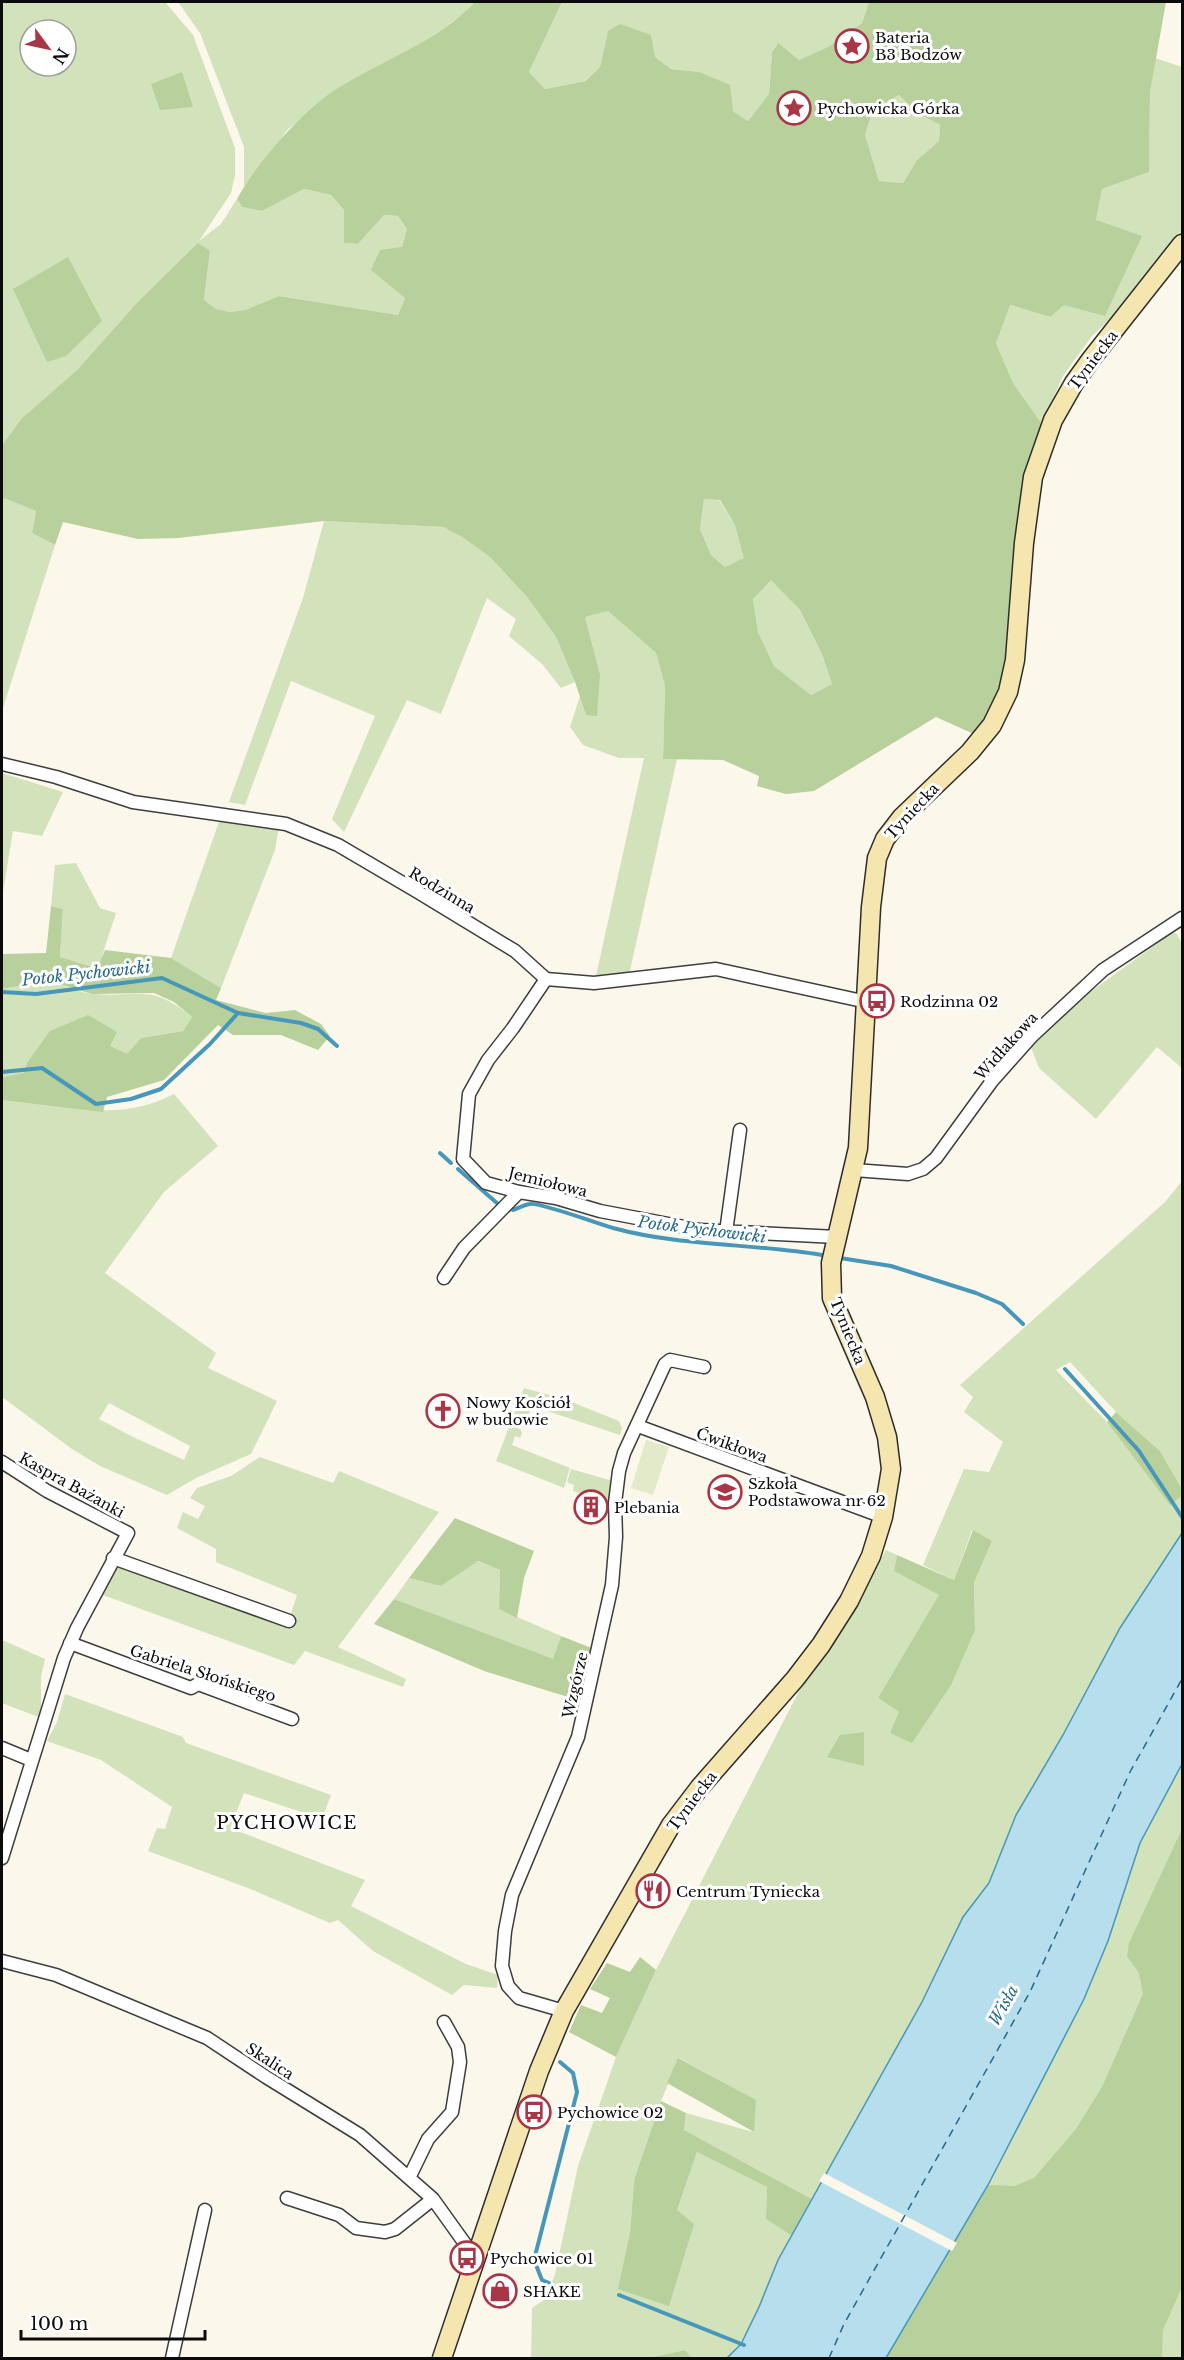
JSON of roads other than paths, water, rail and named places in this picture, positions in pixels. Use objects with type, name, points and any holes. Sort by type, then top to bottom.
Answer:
[{"type":"street","name":"Tyniecka","points":[[442,2358],[539,2071],[564,2011],[672,1825],[700,1787],[795,1679],[821,1645],[853,1592],[871,1556],[884,1517],[891,1469],[887,1437],[875,1397],[832,1298],[831,1263],[854,1170],[861,1120],[871,907],[877,858],[885,839],[902,817],[970,752],[992,724],[1008,692],[1015,660],[1024,543],[1033,477],[1053,420],[1074,383],[1092,358],[1182,244]]},
{"type":"street","name":"Rodzinna","points":[[2,764],[56,777],[134,802],[286,824],[338,845],[427,898],[515,951],[546,979]]},
{"type":"street","name":"Widłakowa","points":[[854,1170],[908,1174],[923,1169],[936,1158],[992,1081],[1032,1036],[1103,970],[1182,918]]},
{"type":"street","points":[[546,979],[594,983],[716,969],[867,1002]]},
{"type":"street","name":"Jemiołowa","points":[[546,979],[488,1060],[470,1094],[463,1160],[486,1183],[673,1226],[726,1232],[837,1236]]},
{"type":"street","points":[[726,1232],[740,1130]]},
{"type":"street","points":[[444,1278],[464,1248],[519,1192]]},
{"type":"street","name":"Wzgórze","points":[[564,2011],[519,1998],[508,1986],[502,1966],[505,1931],[516,1885],[578,1737],[612,1585],[616,1537],[615,1503],[619,1471],[627,1446],[665,1364],[670,1360],[704,1367]]},
{"type":"street","name":"Ćwikłowa","points":[[638,1426],[884,1517]]},
{"type":"street","name":"Kaspra Bażanki","points":[[2,1462],[47,1491],[128,1533],[113,1558]]},
{"type":"street","points":[[2,1850],[70,1643],[113,1558],[289,1621]]},
{"type":"street","name":"Gabriela Słońskiego","points":[[70,1643],[191,1688],[198,1684],[292,1719]]},
{"type":"street","points":[[2,1748],[31,1760]]},
{"type":"street","name":"Skalica","points":[[2,1961],[56,1975],[207,2038],[360,2135],[433,2199],[476,2259]]},
{"type":"street","points":[[409,2178],[428,2139],[452,2112],[460,2062],[458,2047],[444,2022]]},
{"type":"street","points":[[287,2198],[339,2215],[356,2228],[385,2232],[395,2229],[433,2199]]},
{"type":"street","points":[[172,2358],[205,2211]]},
{"type":"water","name":"Wisła","points":[[1182,1533],[1182,1764],[1140,1843],[1108,1941],[1084,1999],[988,2185],[886,2358],[727,2358],[741,2344],[778,2260],[922,2002],[963,1917],[989,1883],[1016,1815],[1063,1735],[1120,1628]]},
{"type":"waterway","name":"Potok Pychowicki","points":[[2,992],[36,994],[162,978],[238,1013],[301,1023],[318,1029],[337,1046]]},
{"type":"waterway","points":[[2,1072],[42,1068],[96,1104],[131,1099],[161,1089],[210,1044],[238,1013]]},
{"type":"waterway","points":[[440,1153],[451,1163]]},
{"type":"waterway","name":"Potok Pychowicki","points":[[458,1169],[498,1204]]},
{"type":"waterway","name":"Potok Pychowicki","points":[[513,1210],[528,1204],[536,1204],[613,1228],[665,1239],[822,1255]]},
{"type":"waterway","name":"Potok Pychowicki","points":[[840,1258],[891,1266],[976,1293],[1002,1304],[1023,1324]]},
{"type":"waterway","name":"Potok Pychowicki","points":[[1065,1369],[1139,1451],[1182,1517]]},
{"type":"waterway","points":[[549,2283],[542,2280],[534,2260],[577,2092],[573,2073],[560,2062]]},
{"type":"waterway","points":[[619,2295],[744,2345]]},
{"type":"place","name":"Bateria B3 Bodzów","points":[[852,46]]},
{"type":"place","name":"Pychowicka Górka","points":[[794,108]]},
{"type":"place","name":"Rodzinna 02","points":[[877,1001]]},
{"type":"place","name":"Nowy Kościół w budowie","points":[[443,1411]]},
{"type":"place","name":"Szkoła Podstawowa nr 62","points":[[725,1492]]},
{"type":"place","name":"Plebania","points":[[591,1507]]},
{"type":"place","name":"Centrum Tyniecka","points":[[653,1891]]},
{"type":"place","name":"Pychowice 02","points":[[534,2112]]},
{"type":"place","name":"Pychowice 01","points":[[467,2258]]},
{"type":"place","name":"SHAKE","points":[[500,2291]]},
{"type":"district","name":"PYCHOWICE","points":[[287,1823]]}]
